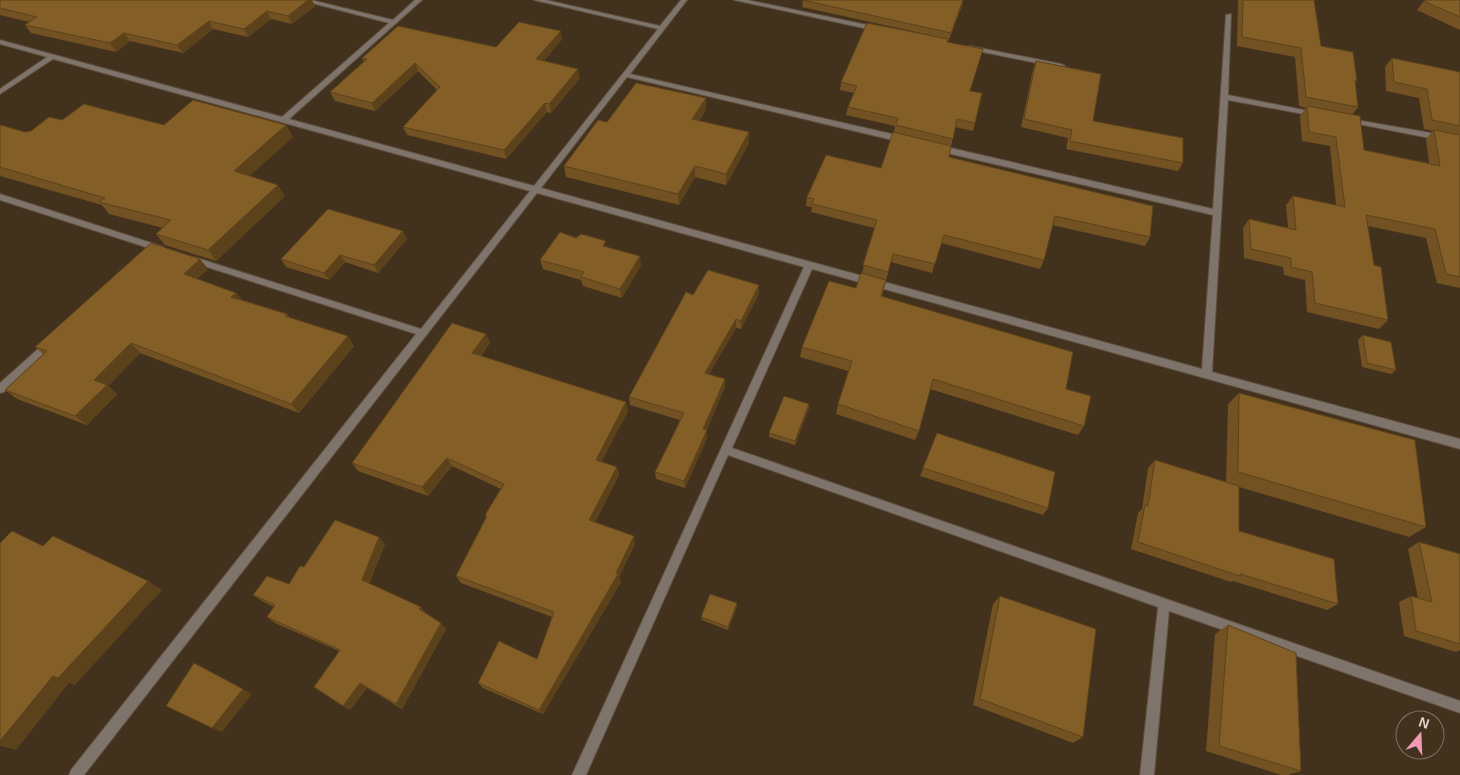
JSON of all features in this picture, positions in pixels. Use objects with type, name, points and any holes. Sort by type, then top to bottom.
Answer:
[{"type":"street","points":[[303,0],[394,22]]},
{"type":"street","points":[[283,120],[420,0]]},
{"type":"street","points":[[537,0],[662,28]]},
{"type":"street","points":[[76,775],[684,0]]},
{"type":"street","points":[[737,0],[881,29]]},
{"type":"street","points":[[1207,374],[1229,15]]},
{"type":"street","points":[[0,42],[1460,444]]},
{"type":"street","points":[[957,45],[1072,69]]},
{"type":"street","points":[[0,92],[53,56]]},
{"type":"street","points":[[626,75],[916,143]]},
{"type":"street","points":[[1224,97],[1322,116]]},
{"type":"street","points":[[1342,119],[1460,141]]},
{"type":"street","points":[[926,145],[1217,213]]},
{"type":"street","points":[[0,197],[158,251]]},
{"type":"street","points":[[185,257],[423,333]]},
{"type":"street","points":[[579,775],[809,265]]},
{"type":"street","points":[[0,389],[57,338]]},
{"type":"street","points":[[726,450],[1460,707]]},
{"type":"street","points":[[1147,775],[1164,604]]},
{"type":"building","points":[[0,0],[308,0],[288,16],[267,11],[244,29],[209,21],[177,45],[124,33],[110,43],[25,25],[37,17],[0,8]]},
{"type":"building","points":[[803,0],[963,0],[951,33]]},
{"type":"building","points":[[1243,0],[1314,0],[1321,46],[1353,52],[1358,107],[1306,97],[1301,48],[1242,37]]},
{"type":"building","points":[[1460,0],[1460,17],[1424,1]]},
{"type":"building","points":[[519,22],[561,31],[536,59],[578,69],[549,104],[545,103],[504,150],[403,127],[440,87],[415,63],[372,103],[330,92],[367,59],[362,58],[398,26],[496,47]]},
{"type":"building","points":[[867,23],[948,39],[947,42],[983,49],[970,91],[982,93],[975,123],[957,119],[953,139],[896,125],[898,118],[848,107],[857,86],[841,82]]},
{"type":"building","points":[[1392,58],[1460,72],[1460,126],[1432,120],[1427,89],[1394,82]]},
{"type":"building","points":[[1036,61],[1101,74],[1093,121],[1183,138],[1183,163],[1070,141],[1072,130],[1024,119]]},
{"type":"building","points":[[636,83],[706,98],[692,119],[749,132],[726,174],[695,166],[678,194],[564,166],[598,120],[607,122]]},
{"type":"building","points":[[193,100],[286,125],[234,171],[278,185],[208,250],[156,234],[171,220],[99,202],[105,198],[0,167],[0,125],[25,132],[31,131],[49,117],[62,120],[84,104],[164,125]]},
{"type":"building","points":[[1307,106],[1360,116],[1364,150],[1440,166],[1434,130],[1460,135],[1460,277],[1446,274],[1435,229],[1366,215],[1374,265],[1381,267],[1388,320],[1315,303],[1312,272],[1291,267],[1291,258],[1251,249],[1249,219],[1296,230],[1293,196],[1345,207],[1336,137],[1309,132]]},
{"type":"building","points":[[893,132],[951,146],[949,157],[1153,206],[1150,237],[1055,216],[1044,260],[944,235],[935,264],[893,254],[888,272],[863,265],[877,220],[812,204],[814,199],[807,197],[826,155],[881,168]]},
{"type":"building","points":[[328,209],[403,231],[374,265],[340,255],[324,273],[281,259]]},
{"type":"building","points":[[560,232],[576,238],[581,234],[606,241],[603,246],[640,256],[620,289],[581,277],[584,272],[540,260]]},
{"type":"building","points":[[151,243],[200,259],[184,274],[236,293],[231,297],[287,314],[285,316],[348,336],[291,404],[131,343],[94,380],[107,385],[75,416],[5,390],[47,351],[35,347]]},
{"type":"building","points":[[708,270],[759,285],[741,321],[736,319],[705,373],[725,379],[703,429],[707,430],[684,481],[655,472],[684,413],[629,397],[686,292],[693,295]]},
{"type":"building","points":[[861,273],[886,280],[881,296],[1073,352],[1066,389],[1091,396],[1084,426],[933,379],[919,431],[838,404],[852,361],[802,347],[829,281],[856,288]]},
{"type":"building","points":[[452,323],[486,334],[472,353],[626,402],[596,460],[617,467],[589,520],[634,536],[616,573],[618,574],[539,710],[478,683],[499,641],[537,659],[554,612],[456,576],[487,516],[485,515],[504,484],[447,458],[422,487],[352,463]]},
{"type":"building","points":[[1363,335],[1391,342],[1396,370],[1367,363]]},
{"type":"building","points":[[1239,393],[1415,440],[1426,527],[1238,472]]},
{"type":"building","points":[[784,396],[809,404],[795,441],[769,433]]},
{"type":"building","points":[[937,433],[1055,472],[1048,508],[923,468]]},
{"type":"building","points":[[1155,460],[1239,486],[1239,531],[1334,559],[1338,604],[1240,574],[1240,576],[1138,542],[1145,505],[1148,506]]},
{"type":"building","points":[[335,520],[379,537],[362,580],[421,607],[419,609],[441,623],[396,704],[360,683],[343,706],[314,687],[340,650],[267,617],[275,605],[253,595],[267,576],[289,584],[300,566],[304,567]]},
{"type":"building","points":[[12,531],[43,546],[53,536],[148,581],[58,678],[53,676],[0,741],[0,543]]},
{"type":"building","points":[[1419,542],[1460,554],[1460,644],[1416,631],[1411,596],[1432,602]]},
{"type":"building","points":[[710,594],[737,603],[728,627],[701,617]]},
{"type":"building","points":[[1000,596],[1096,629],[1083,737],[980,699]]},
{"type":"building","points":[[1228,625],[1296,653],[1301,771],[1219,746]]},
{"type":"building","points":[[194,663],[243,689],[212,728],[166,706]]}]
